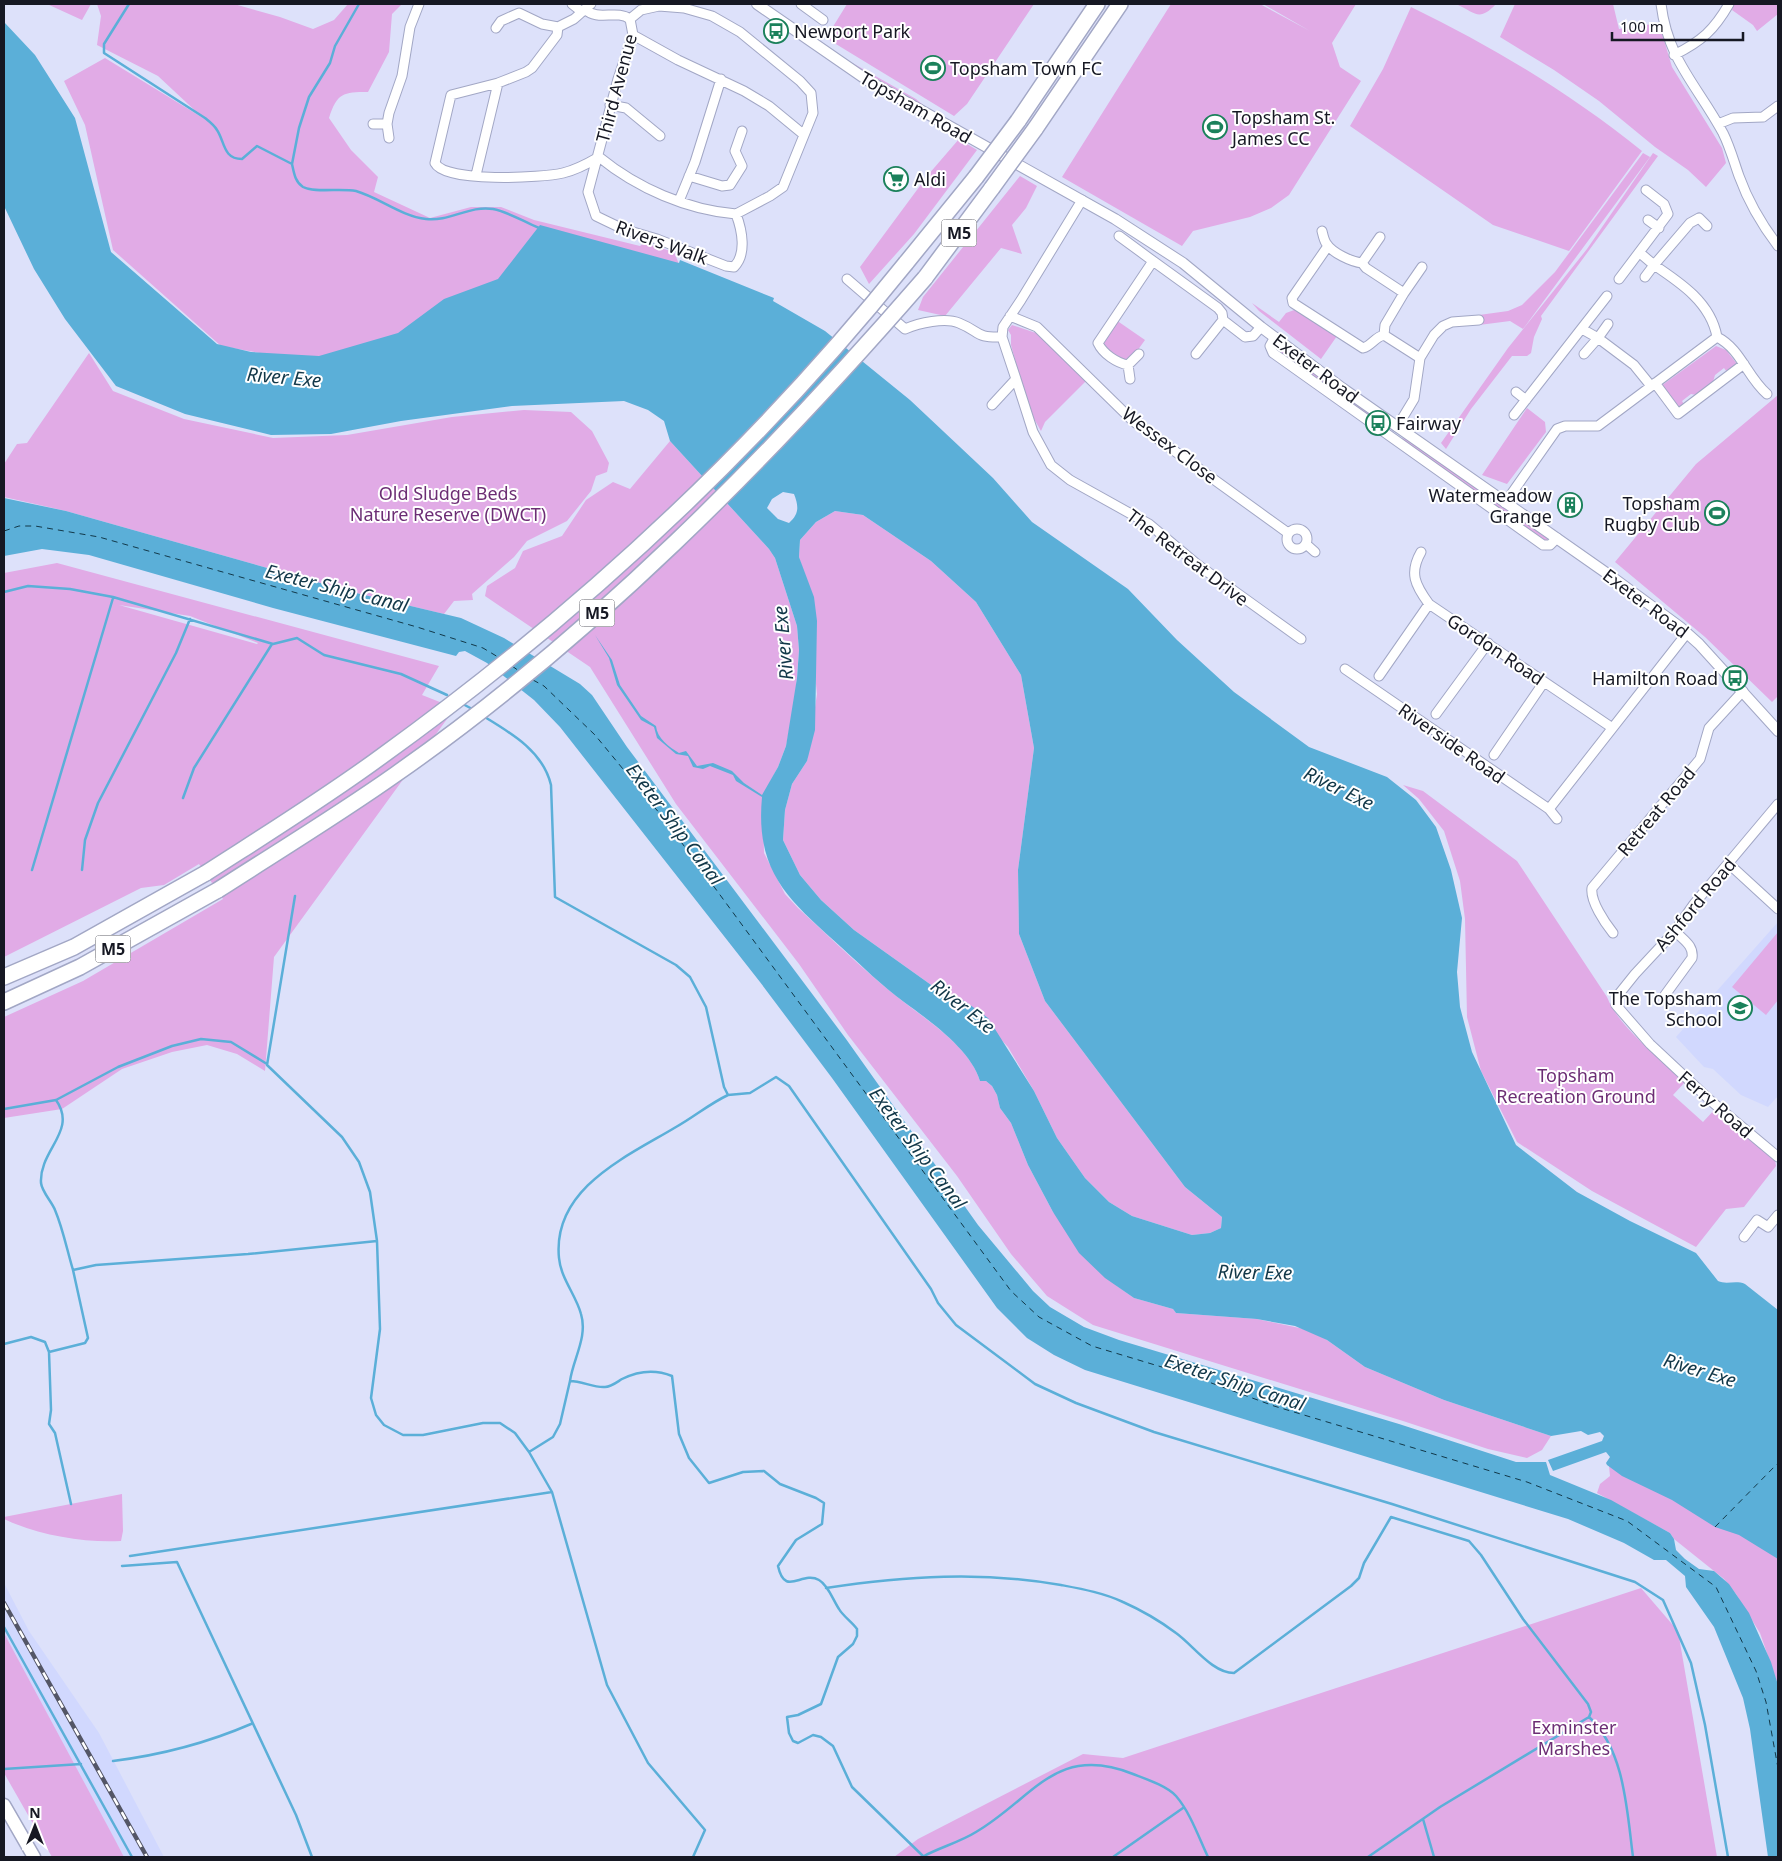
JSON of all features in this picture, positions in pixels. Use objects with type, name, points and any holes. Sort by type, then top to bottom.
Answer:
[{"type":"highway","name":"M5","points":[[4,977],[74,947],[206,873],[382,756],[483,679],[572,606],[666,522],[798,389],[871,307],[976,177],[1018,121],[1097,4]]},
{"type":"highway","name":"M5","points":[[4,1002],[80,967],[218,890],[396,774],[499,696],[588,622],[749,471],[925,278],[1035,130],[1120,4]]},
{"type":"main road","points":[[4,1805],[34,1857]]},
{"type":"street","points":[[390,138],[387,124],[402,76],[410,27],[420,4]]},
{"type":"street","points":[[572,4],[586,8],[594,15],[621,15],[630,19],[641,10],[650,7],[672,6],[699,12],[732,26],[780,64],[811,93],[814,113],[803,134],[789,176],[783,186],[770,196],[736,214]]},
{"type":"street","name":"Topsham Road","points":[[757,4],[867,80],[1082,200]]},
{"type":"street","points":[[802,4],[823,20]]},
{"type":"street","points":[[1661,4],[1665,28],[1674,55],[1718,124],[1727,141],[1748,198],[1766,231],[1778,246]]},
{"type":"street","points":[[1674,55],[1704,38],[1714,28],[1727,7],[1734,16]]},
{"type":"street","points":[[586,8],[558,28],[557,35],[532,68],[498,83],[454,92],[450,96],[435,163],[440,168],[511,179],[550,176],[572,171],[599,157]]},
{"type":"street","points":[[496,28],[501,21],[519,13],[542,24],[558,28]]},
{"type":"street","name":"Third Avenue","points":[[630,19],[633,35],[610,105],[599,157],[622,176],[679,200],[708,212],[736,214]]},
{"type":"street","points":[[633,35],[678,60],[721,79],[769,106],[803,134]]},
{"type":"street","points":[[679,200],[689,176],[721,79]]},
{"type":"street","points":[[476,175],[498,83]]},
{"type":"street","points":[[610,105],[626,108],[660,136]]},
{"type":"street","points":[[1718,124],[1733,118],[1763,117],[1778,106]]},
{"type":"street","points":[[373,124],[387,124]]},
{"type":"street","points":[[689,176],[722,186],[730,185],[742,166],[735,151],[742,131]]},
{"type":"street","name":"Rivers Walk","points":[[599,157],[588,192],[596,216],[623,229],[657,239],[734,268],[738,263],[742,239],[742,229],[736,214]]},
{"type":"street","points":[[1619,279],[1666,218],[1668,208],[1646,190]]},
{"type":"street","points":[[847,279],[905,329],[914,325],[952,321],[959,323],[984,338],[1002,337],[1003,327],[1082,200]]},
{"type":"street","name":"Exeter Road","points":[[1082,200],[1183,262],[1261,327],[1397,427],[1557,538],[1687,633],[1743,691],[1778,731]]},
{"type":"street","points":[[1645,277],[1690,223],[1699,218],[1707,226]]},
{"type":"street","points":[[1648,220],[1659,228]]},
{"type":"street","points":[[1322,232],[1328,246],[1354,262],[1362,263],[1366,268],[1404,293]]},
{"type":"street","points":[[1119,236],[1218,308],[1222,313],[1223,320],[1247,337],[1253,336],[1261,327]]},
{"type":"street","points":[[1362,263],[1380,238]]},
{"type":"street","points":[[1328,246],[1292,298],[1293,303],[1363,348],[1368,347],[1377,336],[1384,335],[1420,358]]},
{"type":"street","points":[[1640,253],[1691,292],[1705,308],[1717,337],[1734,349],[1767,394]]},
{"type":"street","points":[[1128,365],[1120,363],[1100,348],[1098,343],[1153,261]]},
{"type":"street","points":[[1384,335],[1385,325],[1422,267]]},
{"type":"street","points":[[1514,415],[1607,296]]},
{"type":"street","name":"Wessex Close","points":[[1010,316],[1037,327],[1133,421],[1288,533]]},
{"type":"street","points":[[1196,354],[1223,320]]},
{"type":"street","points":[[1397,427],[1414,399],[1420,358],[1443,326],[1452,322],[1479,320]]},
{"type":"street","points":[[1584,354],[1608,324]]},
{"type":"street","points":[[1582,329],[1634,364],[1678,414],[1744,364]]},
{"type":"street","name":"The Retreat Drive","points":[[1002,337],[1033,432],[1051,465],[1070,480],[1149,524],[1198,565],[1301,638]]},
{"type":"street","points":[[1275,337],[1270,346],[1273,353],[1543,545],[1550,545],[1557,538]]},
{"type":"street","points":[[1505,503],[1557,429],[1565,426],[1598,426],[1717,337]]},
{"type":"street","points":[[1128,365],[1139,354]]},
{"type":"street","points":[[1128,365],[1130,378]]},
{"type":"street","points":[[992,404],[1016,378]]},
{"type":"street","points":[[1516,392],[1526,400]]},
{"type":"street","name":"Wessex Close","points":[[1306,544],[1297,549],[1291,547],[1286,539],[1288,533],[1294,528],[1301,529],[1306,534],[1306,544],[1315,552]]},
{"type":"street","name":"Gordon Road","points":[[1421,552],[1414,568],[1414,575],[1429,604],[1611,727]]},
{"type":"street","points":[[1379,676],[1429,604]]},
{"type":"street","points":[[1549,809],[1611,727],[1687,633]]},
{"type":"street","points":[[1436,714],[1488,643]]},
{"type":"street","name":"Riverside Road","points":[[1345,669],[1549,809],[1557,819]]},
{"type":"street","points":[[1494,754],[1544,682]]},
{"type":"street","name":"Retreat Road","points":[[1613,933],[1600,912],[1592,893],[1592,888],[1700,759],[1708,728],[1743,691]]},
{"type":"street","name":"Ashford Road","points":[[1616,1004],[1619,994],[1630,980],[1675,931],[1694,904],[1778,804]]},
{"type":"street","points":[[1729,864],[1778,909]]},
{"type":"street","points":[[1665,995],[1692,958],[1693,953],[1690,944],[1675,931]]},
{"type":"street","name":"Ferry Road","points":[[1616,1004],[1629,1023],[1650,1044],[1711,1101],[1778,1157]]},
{"type":"street","points":[[1744,1237],[1757,1220],[1768,1227],[1778,1216]]},
{"type":"shaded area","name":"The Topsham School","points":[[1778,922],[1778,1096],[1768,1107],[1741,1095],[1713,1069],[1704,1067],[1676,1037]]},
{"type":"shaded area","points":[[4,1583],[29,1631],[99,1733],[164,1857],[124,1857],[4,1633]]},
{"type":"green space","points":[[47,4],[91,4],[82,20]]},
{"type":"green space","points":[[97,4],[234,4],[313,29],[334,20],[348,4],[402,4],[392,14],[389,52],[368,92],[342,96],[335,103],[329,118],[351,150],[378,177],[374,192],[430,218],[471,207],[501,207],[534,220],[640,246],[644,243],[674,252],[679,264],[395,357],[277,356],[221,346],[113,250],[85,125],[64,81],[105,58],[203,118],[158,76],[97,45],[101,16]]},
{"type":"green space","name":"Topsham Town FC","points":[[847,4],[1034,4],[967,104],[954,116],[826,38]]},
{"type":"green space","points":[[1171,4],[1260,4],[1310,31],[1263,4],[1356,4],[1332,43],[1340,67],[1361,81],[1289,195],[1271,208],[1250,217],[1193,231],[1182,246],[1062,177]]},
{"type":"green space","points":[[1456,4],[1496,4],[1485,13],[1477,14]]},
{"type":"green space","points":[[1515,4],[1613,4],[1619,29],[1659,23],[1672,67],[1722,148],[1726,163],[1706,187],[1688,170],[1655,147],[1599,101],[1554,70],[1500,37]]},
{"type":"green space","points":[[1734,4],[1778,4],[1778,14],[1757,31],[1753,25],[1732,10]]},
{"type":"green space","points":[[1411,7],[1472,38],[1560,91],[1642,151],[1569,251],[1493,225],[1350,126],[1383,69]]},
{"type":"green space","points":[[840,56],[916,99],[929,110],[839,58]]},
{"type":"green space","points":[[959,139],[977,150],[914,234],[869,284],[860,267],[928,175]]},
{"type":"green space","points":[[1643,153],[1650,157],[1523,329],[1510,321],[1479,325],[1479,315],[1508,311],[1522,305],[1555,272]]},
{"type":"green space","points":[[1653,153],[1658,156],[1541,316],[1542,319],[1534,337],[1531,353],[1527,356],[1512,356],[1471,409],[1446,449],[1441,443],[1508,348],[1587,249]]},
{"type":"green space","points":[[1020,176],[1037,186],[1026,208],[1012,225],[1022,254],[1001,248],[945,316],[918,310],[923,297]]},
{"type":"green space","points":[[1252,303],[1279,322],[1286,313],[1297,309],[1337,336],[1321,359],[1259,311]]},
{"type":"green space","points":[[1116,320],[1145,340],[1132,358],[1120,360],[1105,349],[1103,338]]},
{"type":"green space","points":[[1012,325],[1036,333],[1087,380],[1045,422],[1041,431],[1029,410],[1011,345],[1011,335],[1008,330]]},
{"type":"green space","points":[[1278,346],[1377,418],[1375,421],[1276,350]]},
{"type":"green space","points":[[1716,346],[1726,350],[1737,364],[1727,372],[1724,368],[1715,375],[1713,382],[1696,395],[1691,394],[1682,401],[1685,406],[1680,410],[1661,386]]},
{"type":"green space","name":"Old Sludge Beds Nature Reserve (DWCT)","points":[[89,353],[113,391],[184,419],[273,438],[347,435],[452,417],[524,410],[571,412],[592,431],[609,463],[607,472],[596,476],[591,491],[567,521],[527,541],[514,557],[472,594],[473,600],[454,601],[444,614],[352,592],[66,511],[4,497],[4,464],[17,444],[27,443]]},
{"type":"green space","name":"Topsham Rugby Club","points":[[1778,395],[1778,696],[1772,702],[1705,637],[1615,562],[1696,464]]},
{"type":"green space","points":[[1527,408],[1545,422],[1546,432],[1507,484],[1482,475]]},
{"type":"green space","points":[[1399,438],[1408,439],[1548,538],[1547,542]]},
{"type":"green space","points":[[670,441],[769,549],[775,558],[797,626],[799,650],[795,701],[786,746],[778,767],[763,795],[764,853],[785,894],[798,908],[870,974],[956,1044],[974,1068],[980,1081],[986,1081],[992,1086],[997,1095],[1000,1108],[1011,1123],[1028,1165],[1053,1212],[1117,1286],[1134,1298],[1173,1309],[1176,1313],[1257,1319],[1309,1330],[1327,1340],[1365,1367],[1444,1400],[1551,1436],[1542,1450],[1527,1458],[1488,1449],[1093,1325],[1047,1296],[1011,1254],[957,1176],[848,1035],[799,964],[676,804],[590,667],[485,596],[487,586],[515,568],[523,551],[562,536],[586,500],[613,482],[630,489]]},
{"type":"green space","points":[[835,511],[863,515],[931,561],[976,602],[1021,675],[1034,748],[1018,870],[1019,934],[1045,1001],[1185,1187],[1222,1217],[1221,1228],[1210,1233],[1192,1235],[1132,1216],[1109,1202],[1085,1178],[1057,1138],[1034,1091],[1008,1047],[966,1002],[934,987],[854,930],[821,900],[800,875],[783,840],[785,810],[792,784],[807,761],[817,694],[805,577],[799,557],[800,540],[816,522]]},
{"type":"green space","points":[[57,563],[439,666],[422,695],[455,708],[274,957],[265,1071],[237,1054],[207,1045],[172,1052],[122,1069],[62,1109],[4,1118],[4,1017],[83,981],[223,899],[199,864],[164,885],[141,888],[4,957],[4,573]],"holes":[[[119,605],[190,616],[258,643]]]},
{"type":"green space","name":"Topsham Recreation Ground","points":[[1403,785],[1423,791],[1517,861],[1621,1020],[1642,1042],[1686,1081],[1673,1095],[1703,1122],[1715,1109],[1775,1160],[1776,1166],[1744,1207],[1726,1209],[1696,1247],[1592,1191],[1517,1142],[1481,1071],[1467,1017],[1465,919],[1460,881],[1444,831],[1419,799]]},
{"type":"green space","points":[[1778,932],[1778,1000],[1766,1015],[1732,987]]},
{"type":"green space","points":[[1778,1452],[1778,1685],[1760,1633],[1736,1594],[1724,1579],[1674,1539],[1670,1533],[1597,1493],[1600,1484],[1610,1476],[1609,1466]]},
{"type":"green space","points":[[122,1494],[123,1531],[121,1541],[91,1541],[61,1537],[17,1525],[4,1519],[4,1517]]},
{"type":"green space","name":"Exminster Marshes","points":[[1641,1588],[1678,1631],[1717,1857],[894,1857],[918,1839],[1083,1754],[1123,1758]]},
{"type":"green space","points":[[4,1633],[124,1857],[52,1857],[4,1773]]},
{"type":"water","name":"River Exe","points":[[4,22],[35,55],[75,118],[111,252],[217,344],[251,352],[319,356],[398,333],[444,299],[498,279],[540,225],[679,263],[680,260],[774,298],[773,301],[825,331],[910,400],[993,478],[1032,522],[1128,589],[1177,640],[1234,692],[1309,747],[1387,777],[1416,800],[1436,827],[1451,870],[1462,918],[1457,972],[1460,1007],[1472,1052],[1516,1145],[1577,1192],[1630,1221],[1696,1253],[1718,1281],[1745,1284],[1778,1310],[1778,1559],[1739,1535],[1715,1527],[1672,1500],[1622,1476],[1607,1465],[1606,1463],[1610,1457],[1606,1452],[1553,1471],[1548,1460],[1602,1441],[1604,1436],[1600,1432],[1588,1435],[1581,1431],[1551,1436],[1444,1400],[1365,1367],[1327,1340],[1295,1326],[1257,1319],[1176,1313],[1173,1309],[1134,1298],[1105,1278],[1079,1253],[1053,1212],[1028,1165],[1011,1123],[1000,1108],[997,1095],[992,1086],[986,1081],[980,1081],[975,1069],[959,1047],[926,1018],[872,976],[791,899],[779,883],[770,865],[764,846],[761,823],[762,797],[736,781],[733,775],[710,766],[703,769],[693,767],[688,756],[676,754],[657,738],[654,727],[641,720],[617,685],[609,658],[595,635],[612,660],[620,685],[641,716],[656,726],[664,742],[679,753],[686,751],[697,766],[713,763],[732,771],[744,783],[762,795],[778,767],[786,746],[797,678],[799,650],[797,626],[775,558],[769,549],[670,441],[664,421],[648,410],[624,401],[512,406],[401,421],[331,434],[271,435],[185,414],[116,386],[65,319],[34,269],[4,206]],"holes":[[[783,492],[794,494],[797,503],[795,516],[789,523],[778,519],[767,508],[772,499]],[[835,511],[863,515],[931,561],[976,602],[1021,675],[1034,748],[1018,870],[1019,934],[1045,1001],[1185,1187],[1222,1217],[1221,1228],[1210,1233],[1192,1235],[1132,1216],[1109,1202],[1085,1178],[1057,1138],[1034,1091],[988,1018],[966,1002],[934,987],[854,930],[821,900],[800,875],[783,840],[785,810],[792,784],[807,761],[815,730],[817,621],[814,597],[799,557],[800,540],[816,522]]]},
{"type":"water","name":"Exeter Ship Canal","points":[[4,498],[66,511],[352,592],[461,618],[504,638],[580,684],[592,695],[627,747],[846,1039],[978,1225],[1033,1291],[1050,1307],[1084,1327],[1119,1340],[1399,1424],[1516,1462],[1546,1462],[1550,1475],[1611,1500],[1670,1533],[1674,1539],[1676,1550],[1685,1559],[1699,1569],[1714,1571],[1729,1584],[1749,1613],[1771,1662],[1778,1685],[1778,1857],[1768,1857],[1750,1729],[1743,1698],[1714,1627],[1686,1587],[1685,1576],[1666,1560],[1654,1560],[1624,1543],[1568,1519],[1085,1370],[1054,1355],[1027,1338],[997,1308],[832,1078],[760,982],[560,727],[534,700],[487,663],[465,651],[459,652],[456,656],[273,608],[89,555],[42,549],[4,556]]},
{"type":"waterway","points":[[129,4],[104,44],[104,53],[209,121],[217,130],[225,149],[231,156],[242,159],[257,146],[292,164],[294,174],[303,187],[314,190],[356,191],[399,211],[417,217],[426,219],[443,218],[484,208],[499,210],[539,228]]},
{"type":"waterway","points":[[292,164],[299,128],[309,97],[330,63],[335,46],[359,4]]},
{"type":"waterway","points":[[4,592],[28,586],[70,589],[113,597],[273,644],[297,638],[324,655],[401,674],[447,695]]},
{"type":"waterway","points":[[32,870],[113,598]]},
{"type":"waterway","points":[[82,870],[85,840],[98,803],[176,653],[190,619]]},
{"type":"waterway","points":[[183,798],[194,768],[272,644]]},
{"type":"waterway","points":[[461,703],[474,710]]},
{"type":"waterway","points":[[483,716],[515,736],[524,744],[541,762],[547,773],[551,785],[555,897],[676,965],[690,977],[706,1007],[724,1087],[728,1095],[750,1093],[776,1077],[789,1086],[931,1289],[938,1303],[956,1325],[1035,1384],[1076,1403],[1154,1432],[1392,1504],[1635,1582],[1663,1600],[1691,1663],[1705,1725],[1728,1857]]},
{"type":"waterway","points":[[295,896],[267,1065],[342,1137],[359,1162],[370,1192],[377,1241],[380,1329],[371,1398],[376,1415],[384,1425],[403,1435],[423,1435],[483,1423],[500,1423],[515,1433],[529,1452]]},
{"type":"waterway","points":[[4,1109],[56,1100],[118,1067],[172,1046],[201,1039],[231,1042],[267,1064]]},
{"type":"waterway","points":[[570,1381],[581,1340],[583,1323],[579,1307],[560,1266],[560,1233],[568,1212],[580,1193],[616,1163],[728,1095]]},
{"type":"waterway","points":[[56,1100],[62,1111],[63,1121],[42,1171],[41,1183],[58,1217],[73,1270]]},
{"type":"waterway","points":[[4,1344],[31,1337],[45,1342],[49,1352],[85,1343],[88,1338],[73,1270],[96,1265],[248,1254],[377,1241]]},
{"type":"waterway","points":[[49,1352],[51,1410],[49,1424],[55,1433],[71,1504]]},
{"type":"waterway","points":[[130,1556],[552,1492],[529,1452],[553,1437],[560,1424],[570,1381],[605,1387],[628,1376],[640,1373],[659,1372],[672,1376],[679,1434],[689,1458],[709,1483],[743,1472],[764,1471],[780,1484],[824,1503],[822,1524],[796,1540],[778,1566],[781,1575],[790,1582],[806,1578],[813,1578],[822,1582],[841,1612],[857,1629],[857,1636],[853,1644],[838,1657],[821,1704],[798,1715],[787,1717],[789,1733],[793,1741],[798,1743],[813,1735],[821,1737],[833,1746],[852,1787],[924,1857]]},
{"type":"waterway","points":[[552,1492],[607,1685],[648,1763],[705,1830],[693,1857]]},
{"type":"waterway","points":[[826,1588],[885,1580],[944,1577],[1002,1578],[1077,1588],[1108,1596],[1143,1612],[1176,1633],[1210,1664],[1226,1672],[1234,1673],[1351,1586],[1359,1578],[1364,1563],[1391,1517],[1469,1541],[1481,1555],[1523,1619],[1588,1704],[1591,1712],[1589,1717],[1601,1731],[1610,1746],[1622,1782],[1633,1857]]},
{"type":"waterway","points":[[122,1566],[177,1562],[296,1815],[312,1857]]},
{"type":"waterway","points":[[4,1627],[132,1857]]},
{"type":"waterway","points":[[1368,1857],[1440,1807],[1589,1717]]},
{"type":"waterway","points":[[113,1761],[184,1747],[218,1737],[251,1724]]},
{"type":"waterway","points":[[4,1769],[81,1764]]},
{"type":"waterway","points":[[924,1856],[976,1832],[996,1819],[1047,1779],[1064,1770],[1084,1765],[1106,1766],[1133,1774],[1172,1792],[1186,1810],[1208,1857]]},
{"type":"waterway","points":[[1113,1857],[1183,1808]]},
{"type":"waterway","points":[[1423,1819],[1434,1857]]},
{"type":"ferry route","points":[[4,531],[19,526],[35,526],[99,537],[417,627],[483,648],[498,657]]},
{"type":"ferry route","points":[[512,666],[519,671]]},
{"type":"ferry route","points":[[533,680],[544,686],[595,735],[665,820],[1011,1291],[1039,1317],[1092,1346],[1195,1377],[1274,1406],[1527,1482],[1627,1521],[1716,1587],[1756,1671],[1766,1702],[1778,1768]]},
{"type":"ferry route","points":[[1715,1527],[1778,1463]]},
{"type":"railway","points":[[4,1603],[147,1857]]},
{"type":"place","name":"Newport Park","points":[[776,31]]},
{"type":"place","name":"Topsham Town FC","points":[[933,68]]},
{"type":"place","name":"Topsham St. James CC","points":[[1215,127]]},
{"type":"place","name":"Aldi","points":[[896,179]]},
{"type":"place","name":"Fairway","points":[[1378,423]]},
{"type":"place","name":"Watermeadow Grange","points":[[1570,505]]},
{"type":"place","name":"Topsham Rugby Club","points":[[1717,513]]},
{"type":"place","name":"Hamilton Road","points":[[1735,678]]},
{"type":"place","name":"The Topsham School","points":[[1740,1008]]}]
